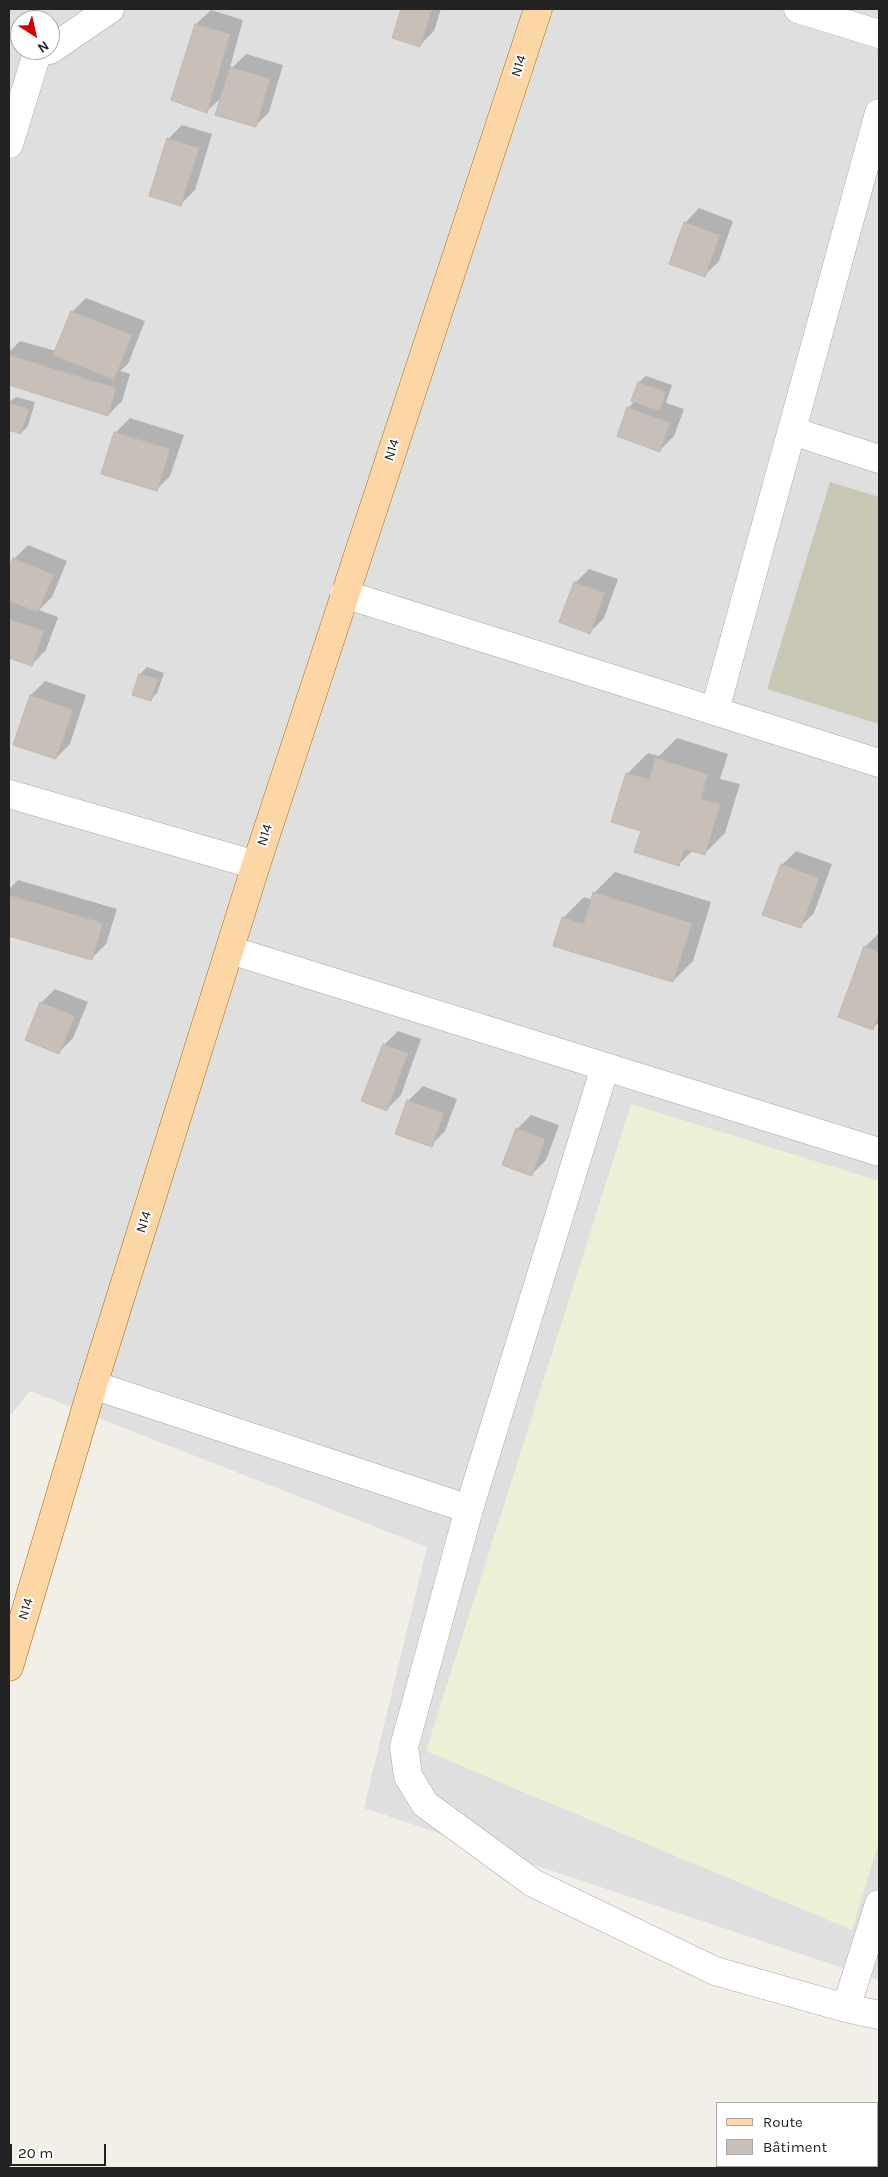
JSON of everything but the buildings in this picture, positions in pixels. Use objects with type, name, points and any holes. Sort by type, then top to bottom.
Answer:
[{"type":"main road","name":"N14","points":[[9,1667],[93,1385],[256,865],[538,9]]},
{"type":"street","points":[[60,43],[110,9]]},
{"type":"street","points":[[798,9],[879,34]]},
{"type":"street","points":[[9,77],[34,60]]},
{"type":"street","points":[[9,144],[42,60]]},
{"type":"street","points":[[715,710],[879,114]]},
{"type":"street","points":[[792,431],[879,460]]},
{"type":"street","points":[[344,594],[879,763]]},
{"type":"street","points":[[9,794],[256,865]]},
{"type":"street","points":[[230,950],[879,1152]]},
{"type":"street","points":[[605,1067],[469,1508],[404,1747],[408,1776],[425,1804],[533,1883],[715,1971],[846,2008],[879,2015]]},
{"type":"street","points":[[93,1385],[469,1508]]},
{"type":"street","points":[[846,2008],[879,1904]]},
{"type":"shaded area","points":[[9,9],[879,9],[879,1980],[364,1808],[427,1547],[30,1391],[9,1417]]},
{"type":"shaded area","points":[[830,482],[879,497],[879,724],[767,689]]},
{"type":"shaded area","points":[[631,1104],[879,1181],[879,1841],[852,1930],[426,1751]]}]
